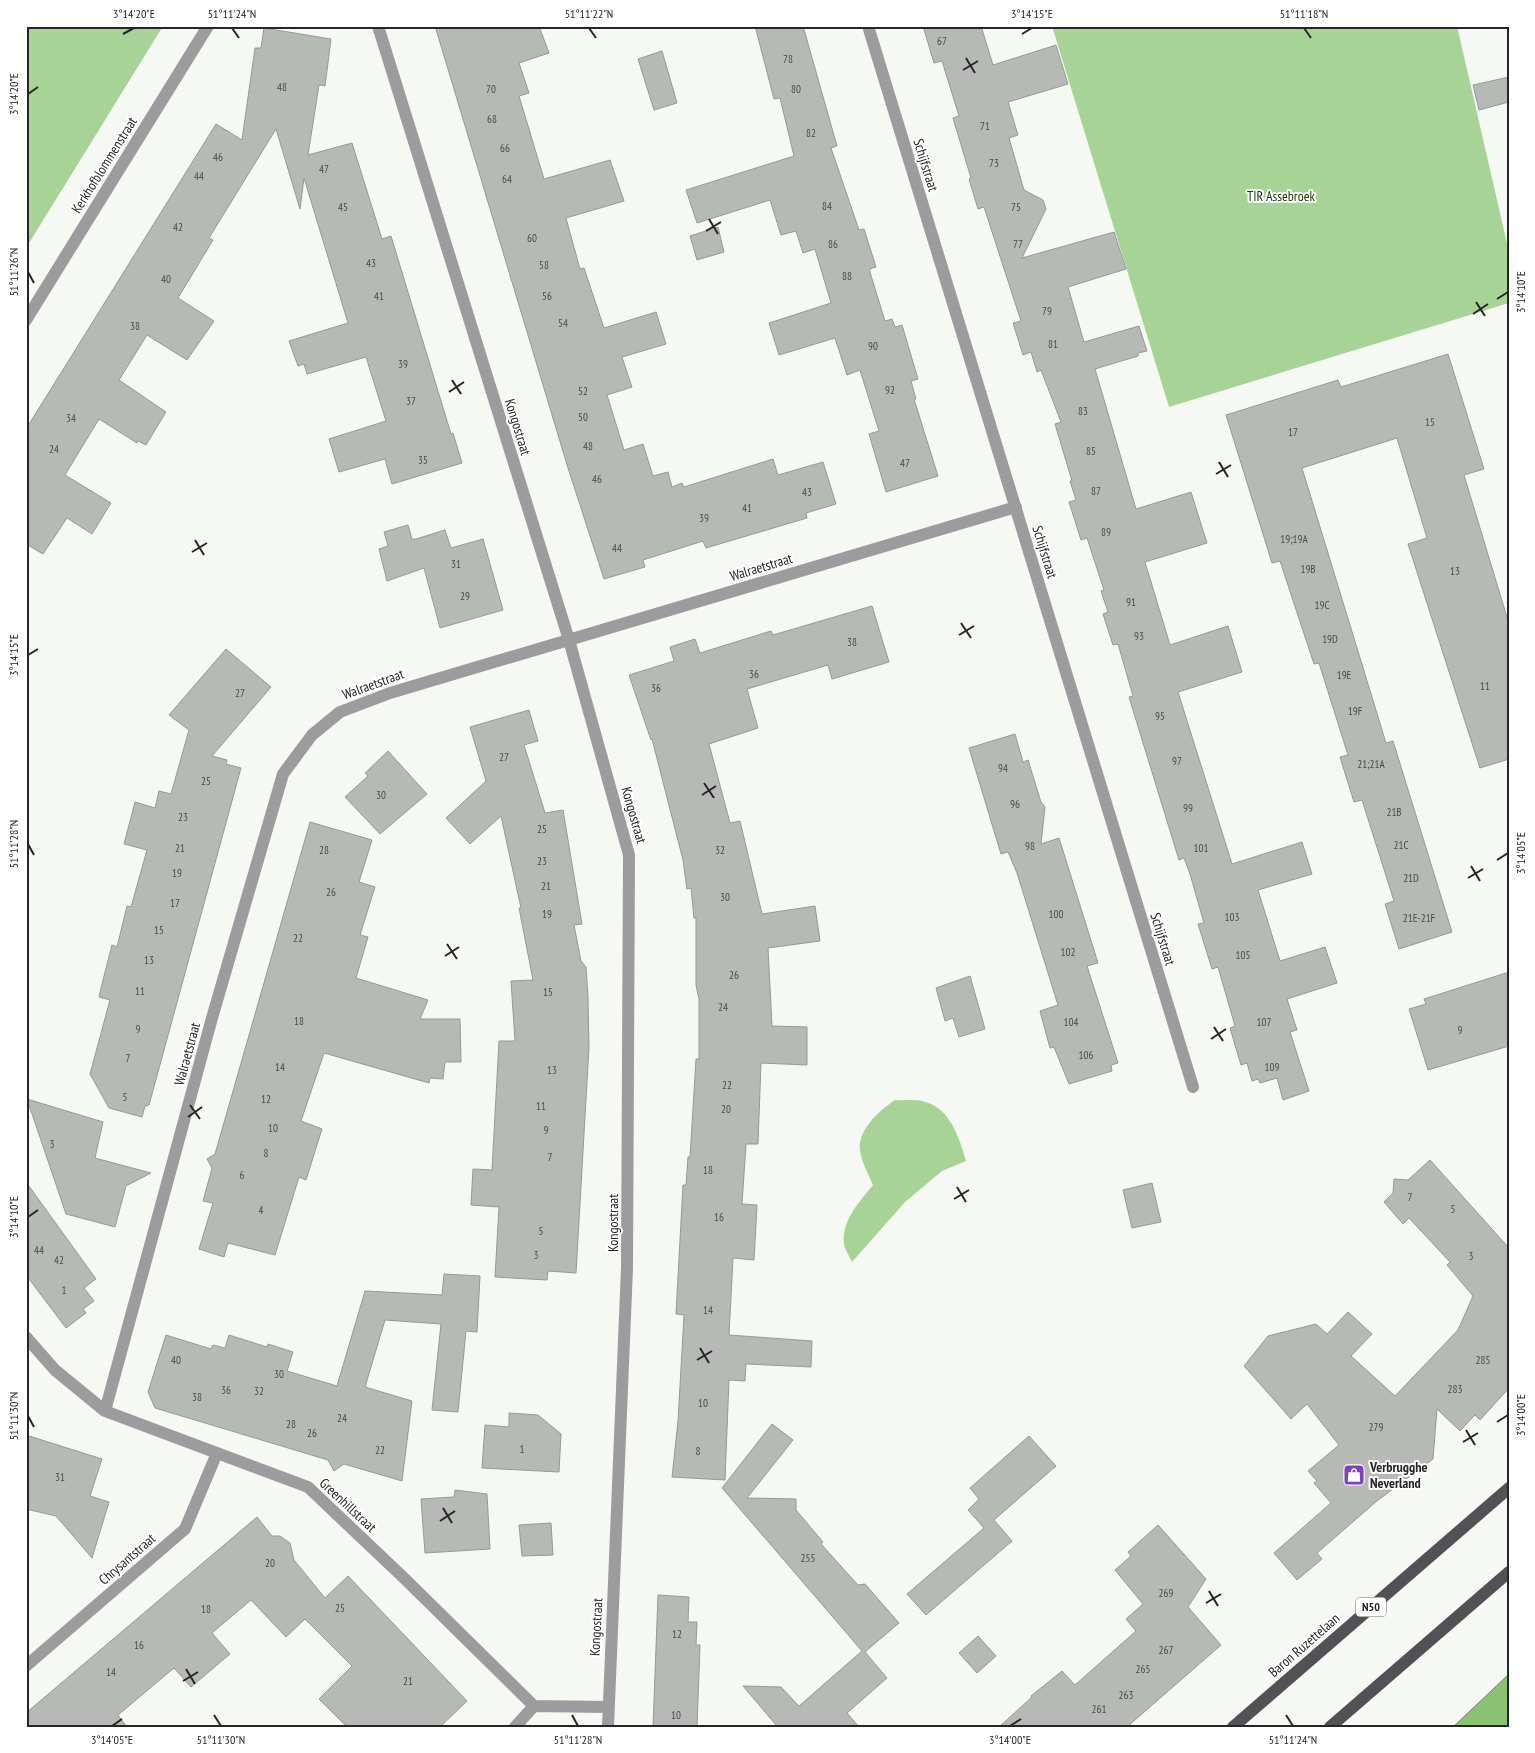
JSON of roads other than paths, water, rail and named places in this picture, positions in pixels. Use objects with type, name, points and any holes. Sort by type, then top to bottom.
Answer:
[{"type":"main road","name":"Baron Ruzettelaan","points":[[1233,1727],[1509,1488]]},
{"type":"main road","points":[[1330,1727],[1509,1572]]},
{"type":"street","name":"Kerkhofblommenstraat","points":[[26,320],[208,26]]},
{"type":"street","name":"Kongostraat","points":[[378,26],[569,640],[629,854],[627,1268],[608,1707]]},
{"type":"street","name":"Schijfstraat","points":[[868,26],[1193,1087]]},
{"type":"street","name":"Walraetstraat","points":[[105,1411],[212,1018],[283,774],[312,735],[340,712],[390,692],[1016,507]]},
{"type":"street","name":"Greenhillstraat","points":[[26,1337],[55,1370],[105,1411],[308,1487],[405,1578],[534,1706]]},
{"type":"street","name":"Chrysantstraat","points":[[26,1666],[185,1529],[218,1453]]},
{"type":"street","points":[[515,1727],[534,1706],[608,1707],[608,1727]]},
{"type":"place","name":"Verbrugghe Neverland","points":[[1354,1475]]},
{"type":"park label","name":"TIR Assebroek","points":[[1281,196]]}]
